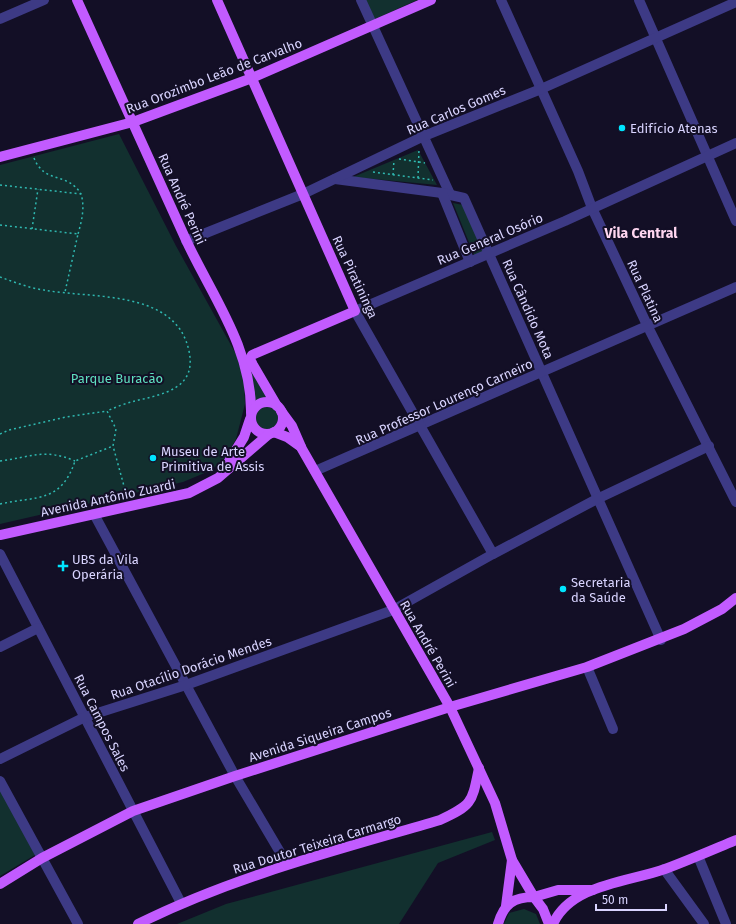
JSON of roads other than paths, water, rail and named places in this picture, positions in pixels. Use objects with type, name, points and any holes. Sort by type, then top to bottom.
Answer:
[{"type":"main road","name":"Rua André Perini","points":[[77,0],[186,241],[239,345],[250,386],[251,416]]},
{"type":"main road","name":"Rua Piratininga","points":[[217,0],[355,311]]},
{"type":"main road","name":"Rua Orozimbo Leão de Carvalho","points":[[0,157],[133,122],[252,78],[431,0]]},
{"type":"main road","name":"Rua General Osório","points":[[252,355],[355,311]]},
{"type":"main road","name":"Rua André Perini","points":[[252,355],[250,359],[253,365],[279,408],[292,426],[302,449],[450,707],[480,768],[494,803],[512,860],[543,909],[549,924]]},
{"type":"main road","points":[[218,478],[244,437],[251,416],[255,407],[266,402],[279,408],[282,423],[272,433],[261,433],[256,430],[251,416]]},
{"type":"main road","name":"Rua André Perini","points":[[272,433],[287,437],[302,449]]},
{"type":"main road","name":"Avenida Antônio Zuardi","points":[[0,535],[189,493],[218,478],[272,433]]},
{"type":"main road","name":"Avenida Siqueira Campos","points":[[0,884],[42,858],[133,811],[235,776],[450,707],[588,667],[661,640],[722,609],[736,598]]},
{"type":"main road","name":"Rua Doutor Teixeira Carmargo","points":[[138,924],[182,902],[287,864],[440,820],[458,812],[468,804],[473,796],[480,768]]},
{"type":"main road","points":[[553,924],[564,907],[593,890],[664,869],[736,840]]},
{"type":"main road","name":"Rua André Perini","points":[[498,924],[506,906],[512,860]]},
{"type":"main road","points":[[506,906],[518,899],[534,897],[561,890],[593,890]]},
{"type":"street","points":[[0,19],[44,0]]},
{"type":"street","points":[[360,0],[421,137],[437,164],[445,182],[446,193],[470,262]]},
{"type":"street","name":"Rua Platina","points":[[501,0],[578,171],[592,208],[648,327],[736,502]]},
{"type":"street","points":[[638,0],[736,221]]},
{"type":"street","name":"Rua Carlos Gomes","points":[[186,241],[303,194],[421,137],[541,89],[736,2]]},
{"type":"street","name":"Rua General Osório","points":[[355,311],[470,262],[736,143]]},
{"type":"street","points":[[335,179],[446,193]]},
{"type":"street","name":"Rua Cândido Mota","points":[[446,193],[464,198],[661,640]]},
{"type":"street","name":"Rua Professor Lourenço Carneiro","points":[[315,471],[420,427],[736,287]]},
{"type":"street","name":"Rua Piratininga","points":[[355,311],[493,554]]},
{"type":"street","name":"Rua Otacílio Dorácio Mendes","points":[[0,759],[86,717],[186,684],[393,610],[493,554],[597,499],[709,446]]},
{"type":"street","points":[[94,514],[235,776],[287,864]]},
{"type":"street","name":"Rua Campos Sales","points":[[0,554],[86,717],[133,811],[182,902]]},
{"type":"street","points":[[0,647],[38,628]]},
{"type":"street","points":[[588,667],[613,729]]},
{"type":"street","points":[[0,781],[78,924]]},
{"type":"street","points":[[698,856],[726,924]]},
{"type":"street","points":[[664,869],[704,924]]},
{"type":"place","name":"Edifício Atenas","points":[[622,128]]},
{"type":"place","name":"Museu de Arte Primitiva de Assis","points":[[153,458]]},
{"type":"place","name":"UBS da Vila Operária","points":[[63,566]]},
{"type":"place","name":"Secretaria da Saúde","points":[[563,589]]},
{"type":"district","name":"Vila Central","points":[[641,233]]},
{"type":"park label","name":"Parque Buracão","points":[[117,378]]}]
